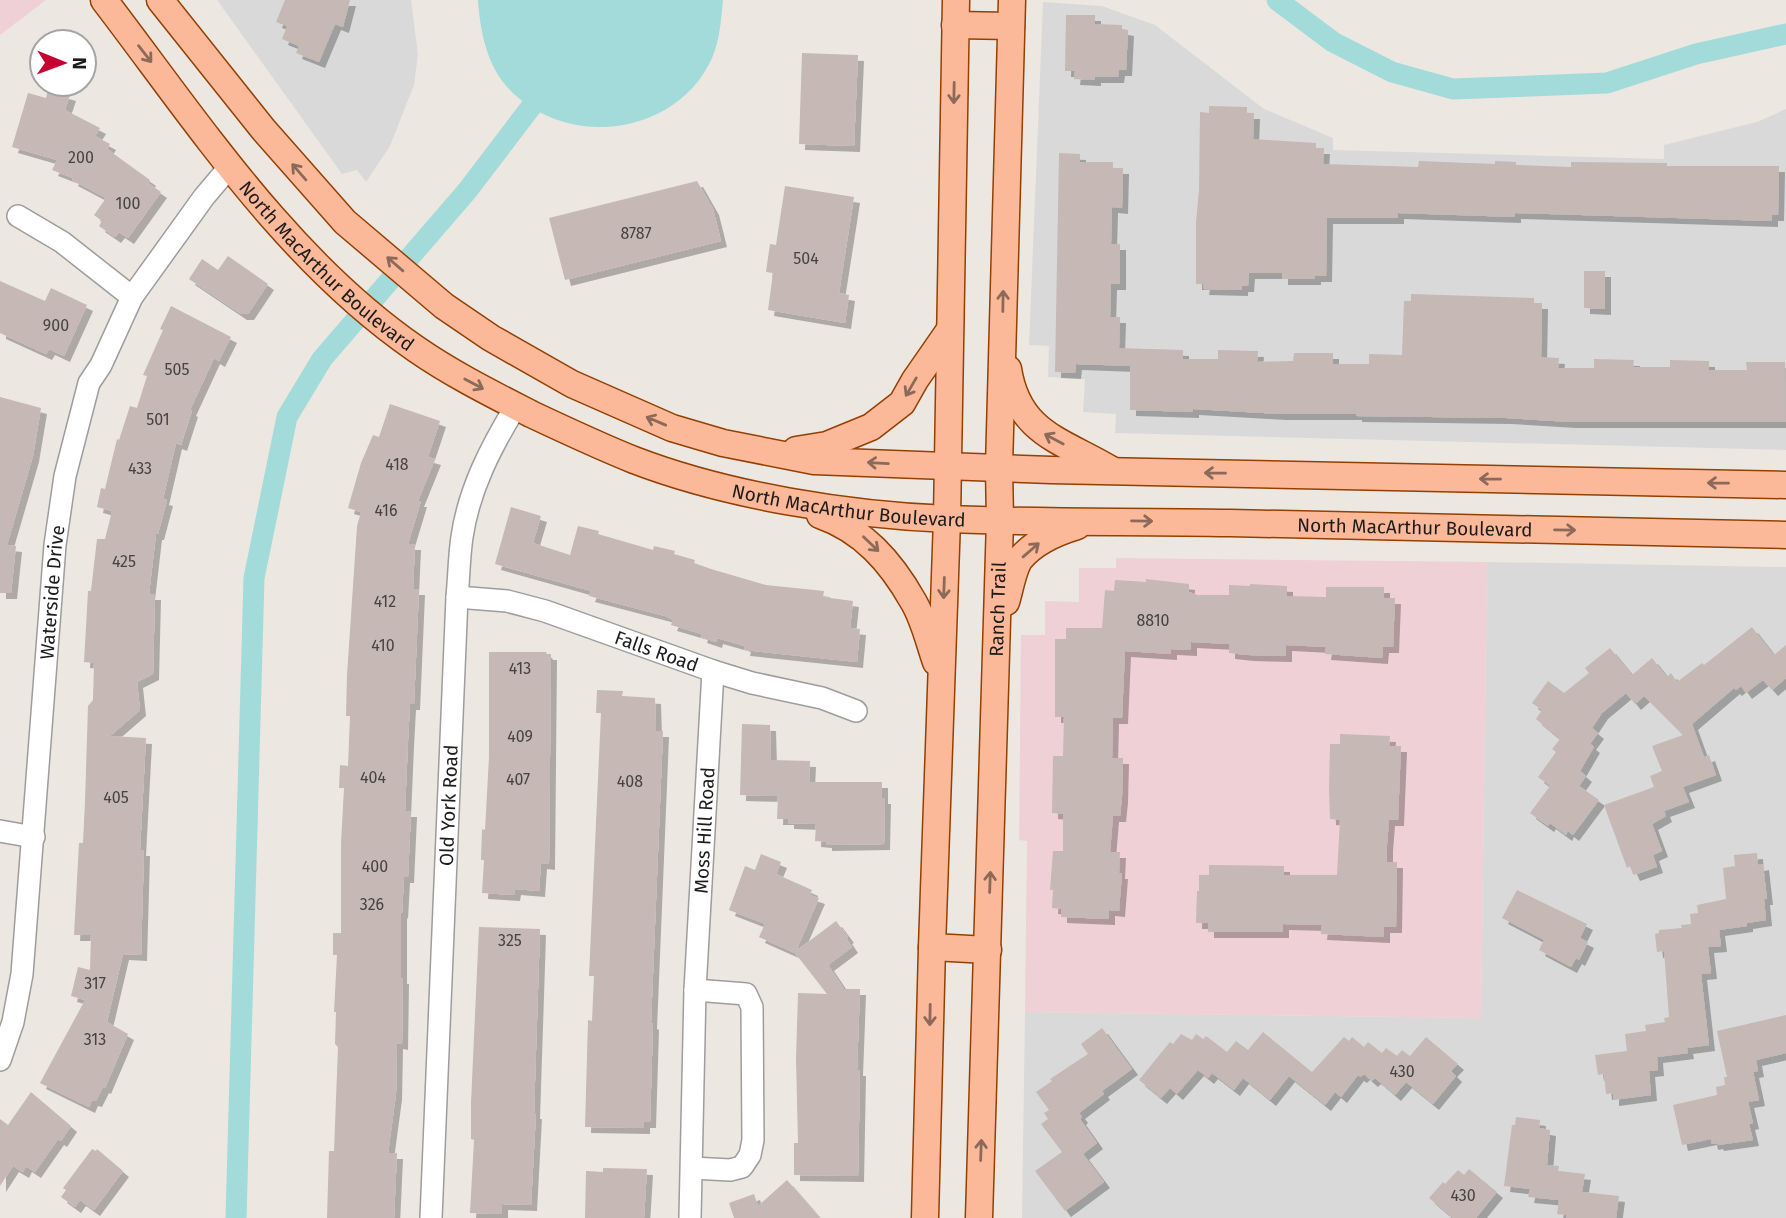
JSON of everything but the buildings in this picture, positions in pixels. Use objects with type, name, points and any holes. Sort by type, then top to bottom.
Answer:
[{"type":"main road","name":"North MacArthur Boulevard","points":[[104,0],[266,211],[306,255],[363,308],[416,349],[469,382],[638,461],[765,496],[850,510],[947,519],[1786,535]]},
{"type":"main road","name":"North MacArthur Boulevard","points":[[160,0],[262,129],[345,222],[444,306],[491,338],[572,384],[672,428],[723,443],[814,460],[946,467],[1786,485]]},
{"type":"main road","points":[[925,1218],[947,519],[956,12],[1012,13]]},
{"type":"main road","name":"Ranch Trail","points":[[979,1218],[1012,13]]},
{"type":"main road","points":[[777,454],[827,445],[871,427],[902,403],[949,331]]},
{"type":"main road","points":[[1002,333],[1011,385],[1026,415],[1046,435],[1114,471]]},
{"type":"main road","points":[[765,496],[835,521],[862,536],[883,556],[914,602],[941,676]]},
{"type":"main road","points":[[997,634],[1019,561],[1038,543],[1060,531],[1100,520]]},
{"type":"main road","points":[[932,947],[988,950]]},
{"type":"street","name":"Waterside Drive","points":[[0,1060],[12,1022],[22,974],[55,545],[65,476],[89,383],[101,365],[132,297],[204,197],[231,165]]},
{"type":"street","points":[[18,216],[62,242],[132,297]]},
{"type":"street","name":"Old York Road","points":[[431,1218],[457,597],[462,537],[470,500],[492,446],[516,406]]},
{"type":"street","name":"Falls Road","points":[[457,597],[507,601],[545,611],[713,671],[752,683],[822,698],[856,711]]},
{"type":"street","name":"Moss Hill Road","points":[[690,1218],[695,990],[713,671]]},
{"type":"street","points":[[0,831],[34,837]]},
{"type":"street","points":[[692,1168],[730,1170],[742,1167],[750,1155],[754,1140],[750,1000],[746,994],[738,992],[695,990]]},
{"type":"shaded area","points":[[0,0],[46,0],[0,35]]},
{"type":"shaded area","points":[[217,0],[411,0],[418,54],[414,85],[390,146],[366,182],[357,170],[342,174]]},
{"type":"shaded area","points":[[1043,2],[1102,6],[1155,25],[1264,109],[1333,138],[1333,150],[1664,159],[1664,145],[1757,122],[1786,109],[1786,450],[1115,433],[1116,414],[1083,412],[1085,379],[1048,377],[1049,346],[1029,345]]},
{"type":"shaded area","points":[[1116,558],[1487,562],[1481,1018],[1025,1012],[1027,841],[1019,840],[1021,635],[1045,635],[1045,601],[1079,602],[1079,568],[1116,568]]},
{"type":"shaded area","points":[[1487,562],[1786,567],[1786,1218],[1022,1218],[1025,1012],[1481,1018]]},
{"type":"water","points":[[478,0],[723,0],[715,51],[696,84],[674,104],[648,118],[619,126],[589,127],[560,121],[533,108],[501,80],[486,48]]},
{"type":"waterway","points":[[1277,0],[1333,42],[1392,72],[1453,89],[1607,83],[1696,54],[1786,34]]},
{"type":"waterway","points":[[236,1218],[254,578],[287,417],[322,359],[467,191],[547,86]]}]
